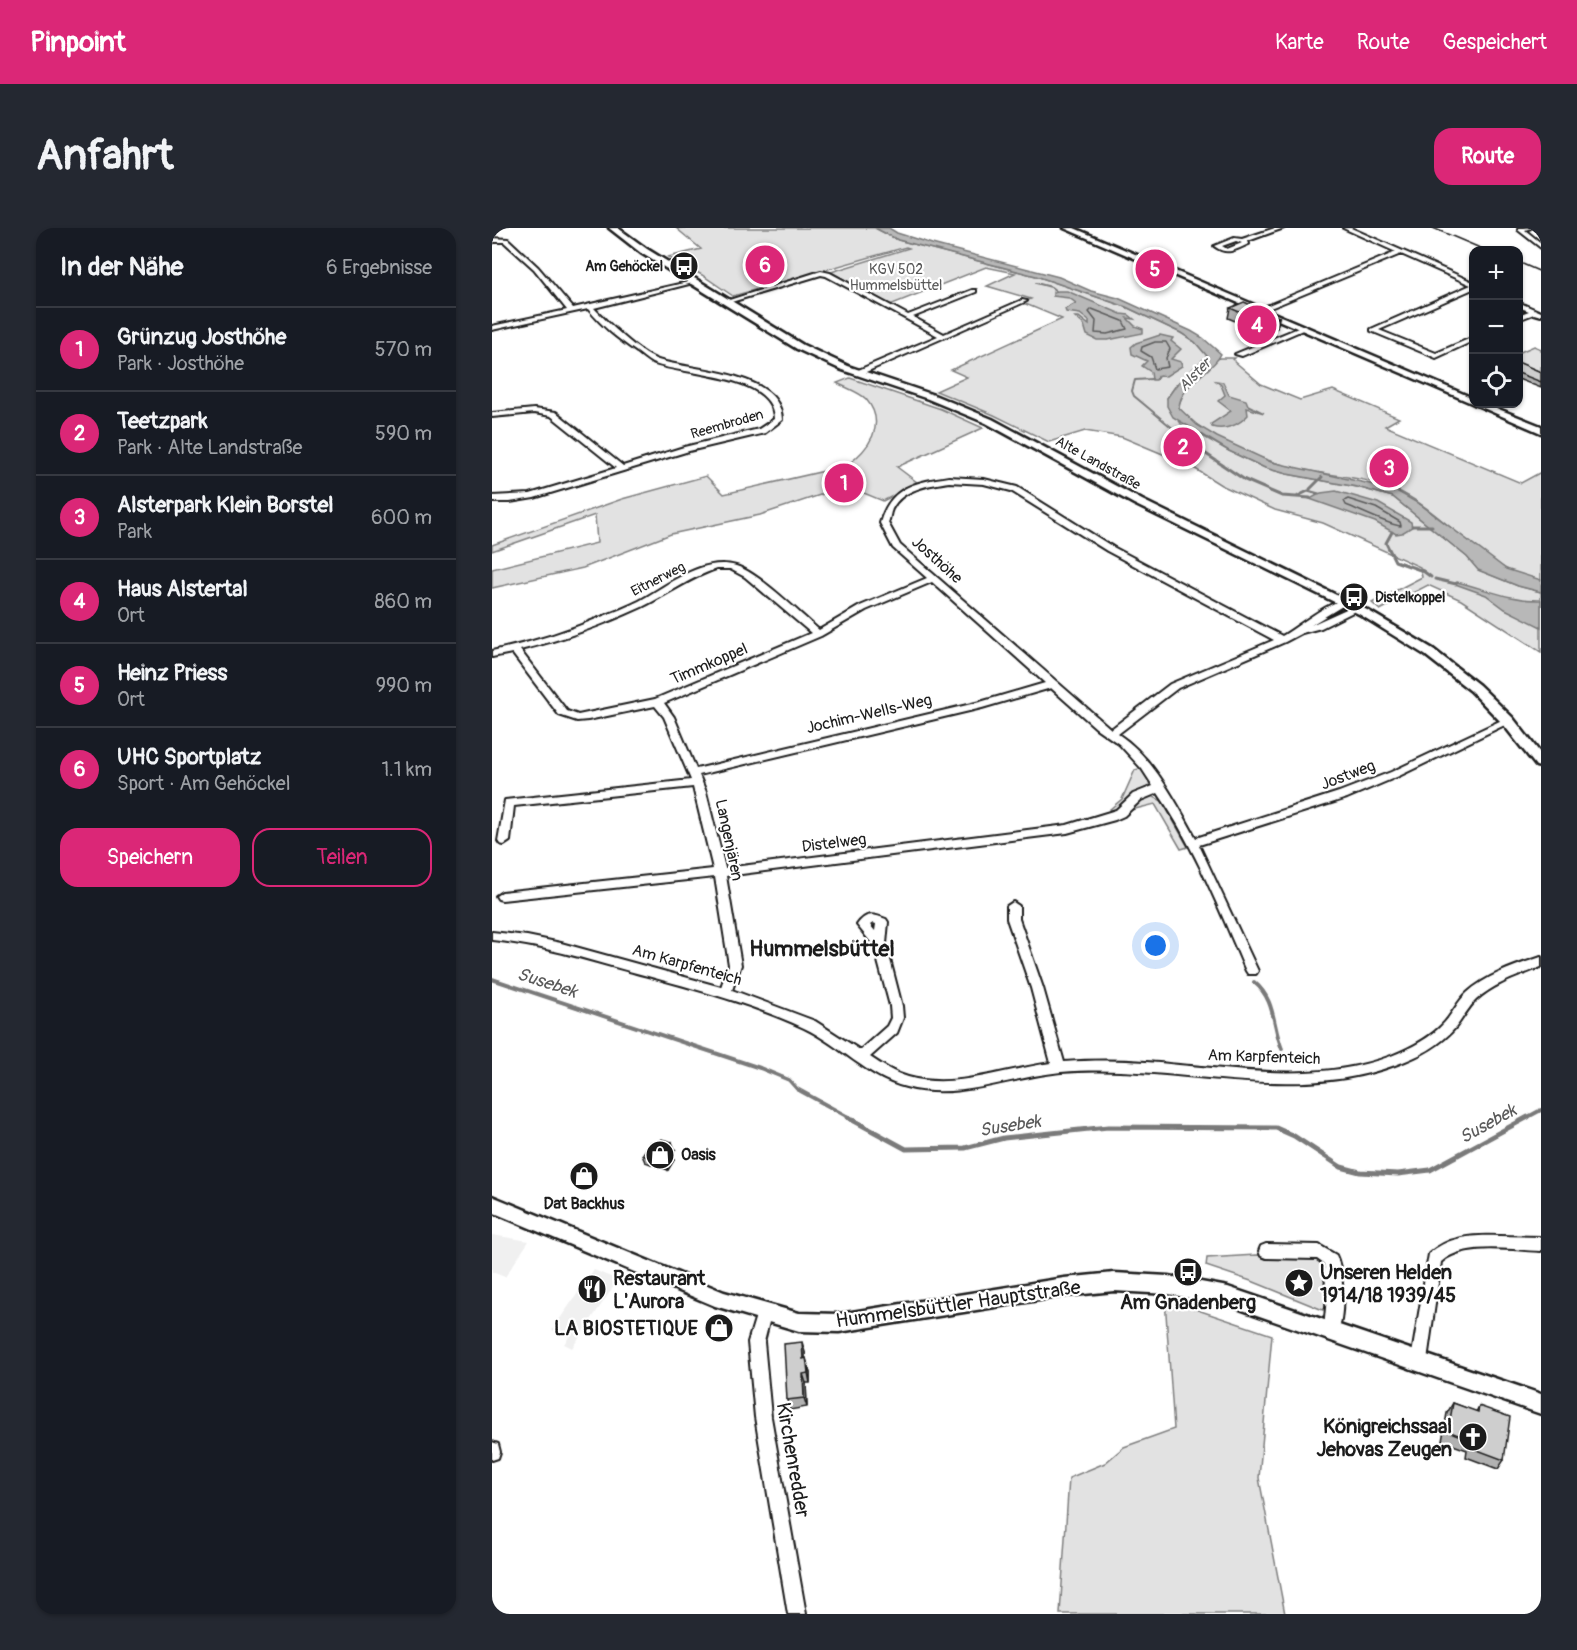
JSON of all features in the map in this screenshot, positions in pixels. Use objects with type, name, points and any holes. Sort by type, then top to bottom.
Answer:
[{"type":"main road","name":"Alte Landstraße","points":[[614,228],[644,251],[800,347],[859,373],[931,397],[989,421],[1138,502],[1350,605],[1420,645],[1452,668],[1508,721],[1541,763]]},
{"type":"main road","points":[[1068,228],[1469,399]]},
{"type":"main road","points":[[1489,408],[1541,430]]},
{"type":"main road","name":"Hummelsbüttler Hauptstraße","points":[[492,1204],[722,1300],[763,1314],[799,1322],[839,1323],[1064,1287],[1141,1282],[1199,1289],[1332,1329],[1541,1404]]},
{"type":"street","points":[[1242,241],[1281,228]]},
{"type":"street","points":[[1347,228],[1469,283]]},
{"type":"street","points":[[1528,228],[1520,229],[1541,246]]},
{"type":"street","points":[[492,240],[501,238],[506,240],[536,268],[572,311]]},
{"type":"street","points":[[1261,310],[1399,253]]},
{"type":"street","points":[[726,302],[821,273],[828,274],[941,335]]},
{"type":"street","points":[[492,328],[695,282]]},
{"type":"street","points":[[1469,287],[1373,330],[1436,356],[1469,341]]},
{"type":"street","points":[[908,317],[974,291]]},
{"type":"street","points":[[859,373],[941,335],[1024,301]]},
{"type":"street","points":[[1523,306],[1538,312]]},
{"type":"street","name":"Reembroden","points":[[492,499],[531,496],[762,431],[777,422],[778,409],[764,392],[743,381],[654,361],[610,330],[590,307]]},
{"type":"street","points":[[1523,316],[1538,312]]},
{"type":"street","points":[[1239,354],[1303,328]]},
{"type":"street","points":[[492,415],[534,411],[553,414],[622,469]]},
{"type":"street","name":"Josthöhe","points":[[1252,971],[1193,843],[1144,762],[1114,732],[1100,726],[896,546],[884,523],[888,507],[901,495],[920,486],[951,480],[986,481],[1014,489],[1110,549],[1282,640]]},
{"type":"street","name":"Eitnerweg","points":[[492,654],[514,649],[610,617],[704,571],[722,566],[739,569],[748,575],[818,634]]},
{"type":"street","name":"Timmkoppel","points":[[514,649],[563,713],[569,716],[588,717],[658,702],[818,634],[863,608],[932,579]]},
{"type":"street","points":[[1114,732],[1174,686],[1282,640],[1300,630],[1318,626],[1350,605]]},
{"type":"street","name":"Jochim-Wells-Weg","points":[[504,841],[509,803],[695,778],[981,705],[1052,684]]},
{"type":"street","name":"Langenjären","points":[[658,702],[669,717],[695,778],[720,873],[735,965],[725,992]]},
{"type":"street","name":"Jostweg","points":[[1193,843],[1343,795],[1395,774],[1508,721]]},
{"type":"street","name":"Distelweg","points":[[502,896],[720,873],[1067,829],[1120,813],[1137,797],[1159,788]]},
{"type":"street","points":[[1013,906],[1013,919],[1037,988],[1059,1067]]},
{"type":"street","name":"Am Karpfenteich","points":[[492,936],[541,942],[725,992],[812,1026],[861,1058],[904,1082],[924,1086],[952,1084],[1059,1067],[1110,1063],[1260,1076],[1299,1077],[1348,1073],[1389,1062],[1418,1050],[1443,1033],[1472,996],[1491,984],[1541,962]]},
{"type":"street","points":[[861,1058],[892,1029],[897,1018],[880,944]]},
{"type":"street","points":[[1419,1360],[1434,1258],[1439,1251],[1458,1244],[1541,1244]]},
{"type":"street","points":[[1266,1251],[1319,1252],[1331,1260],[1335,1297],[1332,1329]]},
{"type":"street","name":"Kirchenredder","points":[[763,1314],[756,1342],[763,1417],[797,1614]]},
{"type":"shaded area","points":[[492,1235],[529,1241],[505,1277],[492,1272]]},
{"type":"shaded area","points":[[594,1270],[618,1280],[572,1348],[564,1344],[569,1337],[552,1330]]},
{"type":"green space","name":"KGV 502 Hummelsbüttel","points":[[676,228],[875,228],[898,240],[1036,276],[1126,307],[1181,333],[1195,342],[1207,356],[1177,384],[1167,398],[1181,424],[1265,468],[1393,497],[1467,557],[1479,570],[1518,586],[1541,592],[1541,652],[1461,600],[1428,585],[1380,610],[1372,603],[1422,577],[1420,567],[1323,523],[1275,510],[1221,485],[1189,465],[1122,437],[1085,431],[1049,442],[994,415],[936,391],[967,377],[951,370],[1062,319],[1023,303],[1031,299],[987,286],[1015,273],[986,267],[890,305],[831,272],[909,248],[906,247],[733,296],[702,275],[668,257],[701,249]]},
{"type":"green space","points":[[1534,346],[1541,349],[1541,370],[1535,373],[1523,368],[1523,351]]},
{"type":"green space","points":[[1219,358],[1235,358],[1233,360],[1261,384],[1300,400],[1333,390],[1399,418],[1385,426],[1521,483],[1541,472],[1541,580],[1506,569],[1478,550],[1424,506],[1394,489],[1363,480],[1309,471],[1275,462],[1239,449],[1205,431],[1179,408],[1180,401],[1188,387]]},
{"type":"green space","points":[[850,378],[941,409],[983,428],[897,467],[918,483],[883,501],[847,486],[760,515],[671,534],[583,568],[492,588],[492,569],[597,543],[595,515],[492,551],[492,545],[622,499],[706,476],[724,494],[846,466],[868,445],[875,427],[875,418],[866,399],[837,383]]},
{"type":"green space","points":[[1143,768],[1150,780],[1149,786],[1111,813],[1109,810],[1122,799],[1135,770]]},
{"type":"green space","points":[[1150,795],[1162,801],[1188,847],[1181,849],[1155,804],[1131,810]]},
{"type":"green space","points":[[1256,1255],[1313,1256],[1327,1265],[1327,1306],[1323,1310],[1254,1282],[1206,1266],[1207,1258]]},
{"type":"green space","points":[[1165,1299],[1272,1335],[1259,1478],[1285,1614],[1060,1614],[1069,1478],[1105,1463],[1124,1447],[1174,1429]]},
{"type":"water","name":"Alster","points":[[875,228],[889,228],[897,233],[932,244],[1059,277],[1091,291],[1118,298],[1191,331],[1221,354],[1211,367],[1190,385],[1181,399],[1179,408],[1197,425],[1271,462],[1393,489],[1421,505],[1506,569],[1541,580],[1541,592],[1518,586],[1478,570],[1467,557],[1393,497],[1265,468],[1229,451],[1173,417],[1167,406],[1167,398],[1177,384],[1207,356],[1195,342],[1181,333],[1126,307],[1036,276],[898,240]]},
{"type":"water","points":[[1067,291],[1121,314],[1129,315],[1134,319],[1127,318],[1135,326],[1143,329],[1143,333],[1097,340],[1087,335],[1084,325],[1075,317],[1079,317],[1089,325],[1089,321],[1080,314],[1066,312],[1065,309],[1076,303],[1069,298],[1053,296],[1053,292]]},
{"type":"water","points":[[1160,335],[1173,338],[1171,341],[1181,349],[1171,359],[1181,362],[1182,366],[1166,376],[1159,375],[1156,380],[1152,380],[1151,372],[1142,366],[1147,361],[1132,354],[1131,347]]},
{"type":"water","points":[[1216,381],[1223,382],[1229,395],[1246,400],[1248,405],[1264,413],[1247,408],[1248,415],[1240,422],[1227,428],[1212,427],[1211,424],[1231,411],[1218,401],[1225,395],[1221,385]]},
{"type":"water","points":[[1336,491],[1378,503],[1411,522],[1412,527],[1396,534],[1375,522],[1310,499],[1321,493]]},
{"type":"water","points":[[1455,583],[1509,597],[1541,600],[1541,627],[1505,609],[1486,595]]},
{"type":"building","points":[[1244,302],[1279,317],[1265,323],[1230,308]]},
{"type":"building","points":[[1523,364],[1541,372],[1541,382],[1523,375]]},
{"type":"building","points":[[661,1139],[672,1142],[667,1151],[672,1153],[666,1163],[642,1155],[651,1142],[657,1144]]},
{"type":"building","points":[[802,1342],[803,1359],[806,1358],[808,1373],[803,1374],[804,1398],[787,1400],[784,1344]]},
{"type":"building","name":"Königreichssaal Jehovas Zeugen","points":[[1453,1403],[1478,1412],[1479,1406],[1510,1417],[1504,1460],[1472,1448],[1473,1441],[1448,1431]]},
{"type":"waterway","points":[[1036,283],[1051,287],[1056,291]]},
{"type":"waterway","points":[[1152,379],[1135,380],[1132,391],[1134,396],[1199,450]]},
{"type":"waterway","points":[[1197,448],[1245,480],[1282,496],[1310,498]]},
{"type":"waterway","points":[[1310,489],[1322,477]]},
{"type":"waterway","points":[[1298,496],[1308,491],[1319,494]]},
{"type":"waterway","points":[[1412,526],[1432,526]]},
{"type":"waterway","points":[[1392,532],[1386,543],[1395,561],[1423,571],[1431,577]]},
{"type":"waterway","points":[[1435,579],[1456,584]]},
{"type":"waterway","name":"Susebek","points":[[492,979],[760,1068],[789,1080],[797,1089],[850,1118]]},
{"type":"waterway","points":[[1254,982],[1270,1005],[1282,1049]]},
{"type":"waterway","name":"Susebek","points":[[1526,1118],[1541,1110]]},
{"type":"waterway","name":"Susebek","points":[[847,1117],[906,1149],[965,1148],[1004,1138],[1108,1127],[1276,1128],[1294,1136],[1341,1167],[1360,1172],[1398,1174],[1430,1170],[1528,1117]]},
{"type":"tram line","points":[[1433,228],[1476,246]]},
{"type":"tram line","points":[[1523,264],[1541,272]]},
{"type":"place","name":"UHC Sportplatz","points":[[765,265]]},
{"type":"place","name":"Am Gehöckel","points":[[684,266]]},
{"type":"place","name":"Heinz Priess","points":[[1155,269]]},
{"type":"place","name":"Haus Alstertal","points":[[1257,325]]},
{"type":"place","name":"Teetzpark","points":[[1183,447]]},
{"type":"place","name":"Alsterpark Klein Borstel","points":[[1389,468]]},
{"type":"place","name":"Grünzug Josthöhe","points":[[844,483]]},
{"type":"place","name":"Distelkoppel","points":[[1354,597]]},
{"type":"place","name":"Oasis","points":[[660,1155]]},
{"type":"place","name":"Dat Backhus","points":[[584,1176]]},
{"type":"place","name":"Am Gnadenberg","points":[[1188,1272]]},
{"type":"place","name":"Unseren Helden 1914/18 1939/45","points":[[1299,1283]]},
{"type":"place","name":"Restaurant L'Aurora","points":[[592,1289]]},
{"type":"place","name":"LA BIOSTETIQUE","points":[[719,1328]]},
{"type":"place","name":"Königreichssaal Jehovas Zeugen","points":[[1473,1437]]},
{"type":"district","name":"Hummelsbüttel","points":[[822,949]]}]
